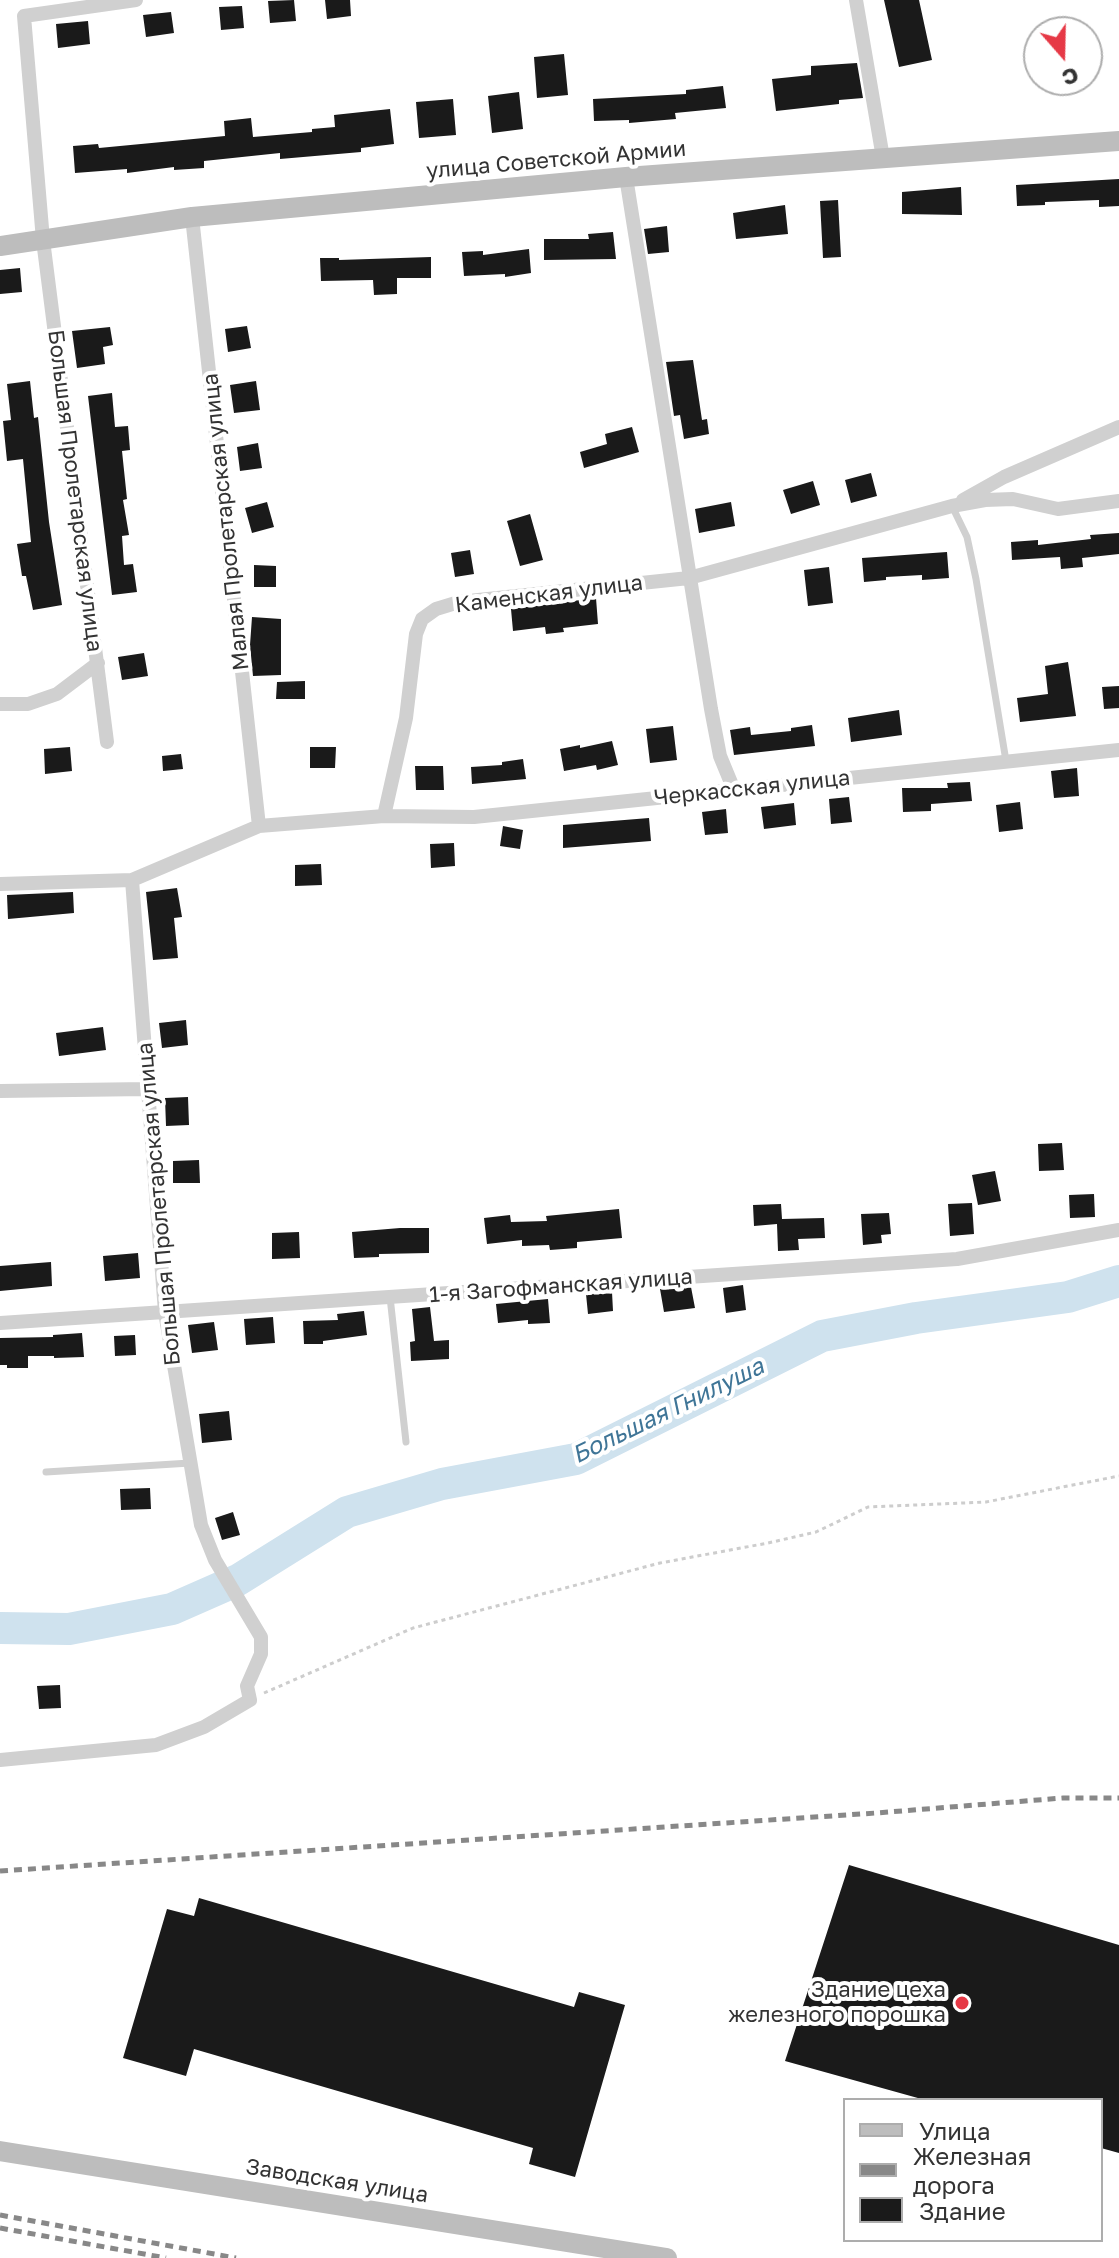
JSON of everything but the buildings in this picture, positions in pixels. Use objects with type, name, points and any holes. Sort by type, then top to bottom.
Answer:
[{"type":"main road","name":"улица Советской Армии","points":[[0,246],[192,217],[626,177],[1119,141]]},
{"type":"main road","name":"Заводская улица","points":[[0,2151],[667,2258]]},
{"type":"street","name":"Большая Пролетарская улица","points":[[107,742],[43,240],[24,16],[136,0]]},
{"type":"street","points":[[856,0],[883,158]]},
{"type":"street","points":[[626,177],[720,756],[734,790]]},
{"type":"street","name":"Малая Пролетарская улица","points":[[192,217],[259,826]]},
{"type":"street","points":[[952,506],[1004,477],[1119,427]]},
{"type":"street","name":"Каменская улица","points":[[384,816],[406,718],[416,634],[422,619],[436,609],[459,602],[689,578],[952,506],[985,500],[1013,499],[1058,509],[1119,501]]},
{"type":"street","points":[[0,704],[28,704],[57,694],[98,663]]},
{"type":"street","name":"Черкасская улица","points":[[132,880],[259,826],[384,816],[474,817],[1119,750]]},
{"type":"street","name":"Большая Пролетарская улица","points":[[132,880],[165,1312],[201,1525],[209,1548],[261,1637],[261,1654],[247,1686],[250,1700]]},
{"type":"street","points":[[0,884],[132,880]]},
{"type":"street","points":[[0,1091],[147,1089]]},
{"type":"street","name":"1-я Загофманская улица","points":[[0,1323],[957,1259],[1119,1230]]},
{"type":"street","points":[[0,1760],[156,1745],[204,1727],[250,1700]]},
{"type":"lane","points":[[952,506],[967,537],[976,579],[1006,761]]},
{"type":"lane","points":[[390,1297],[406,1442]]},
{"type":"lane","points":[[46,1472],[190,1463]]},
{"type":"path","points":[[250,1700],[413,1628],[660,1563],[816,1532],[868,1507],[986,1502],[1119,1476]]},
{"type":"waterway","name":"Большая Гнилуша","points":[[0,1628],[69,1629],[172,1609],[238,1580],[347,1512],[442,1484],[576,1459],[822,1336],[916,1318],[1068,1297],[1119,1281]]},
{"type":"railway","points":[[0,1871],[1063,1798],[1119,1798]]},
{"type":"railway","points":[[0,2215],[236,2258]]},
{"type":"railway","points":[[0,2228],[166,2258]]},
{"type":"place","name":"Здание цеха железного порошка","points":[[962,2003]]}]
